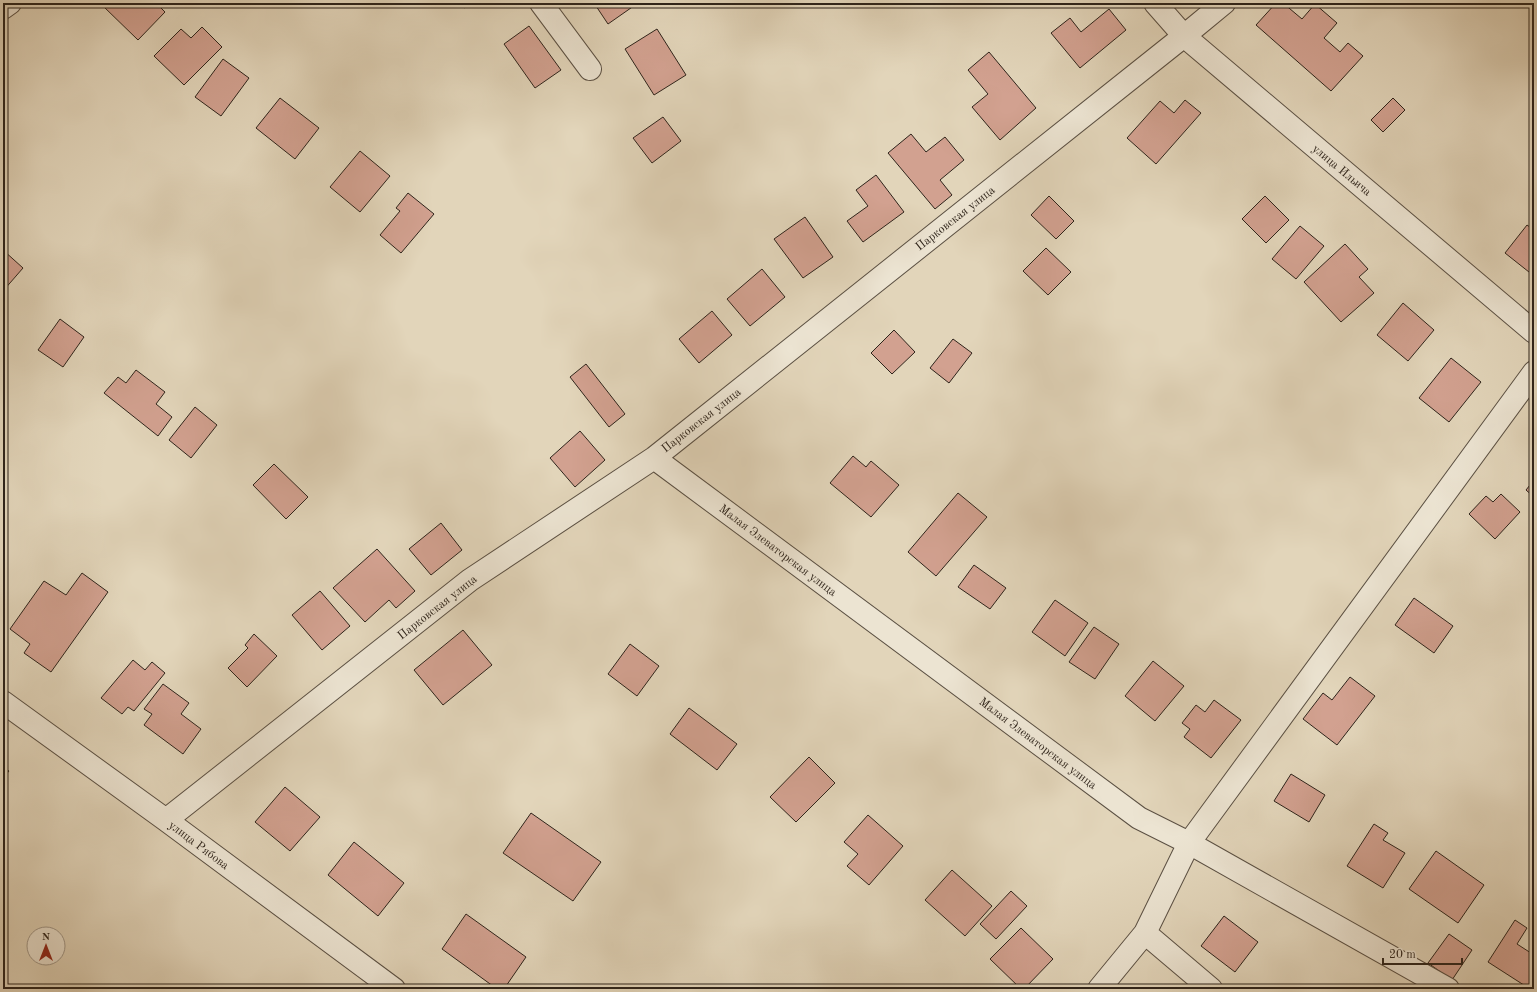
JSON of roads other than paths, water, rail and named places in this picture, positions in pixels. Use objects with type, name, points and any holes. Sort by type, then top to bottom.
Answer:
[{"type":"street","points":[[3,8],[10,3]]},
{"type":"street","points":[[541,3],[590,69]]},
{"type":"street","name":"улица Ильича","points":[[1155,3],[1184,36],[1534,332]]},
{"type":"street","name":"Парковская улица","points":[[166,820],[470,580],[654,458],[1224,3]]},
{"type":"street","points":[[1099,989],[1145,933],[1189,843],[1534,372]]},
{"type":"street","name":"Малая Элеваторская улица","points":[[654,458],[1139,818],[1189,843],[1448,989]]},
{"type":"street","name":"улица Рябова","points":[[3,702],[166,820],[394,989]]},
{"type":"street","points":[[1145,933],[1211,989]]}]
